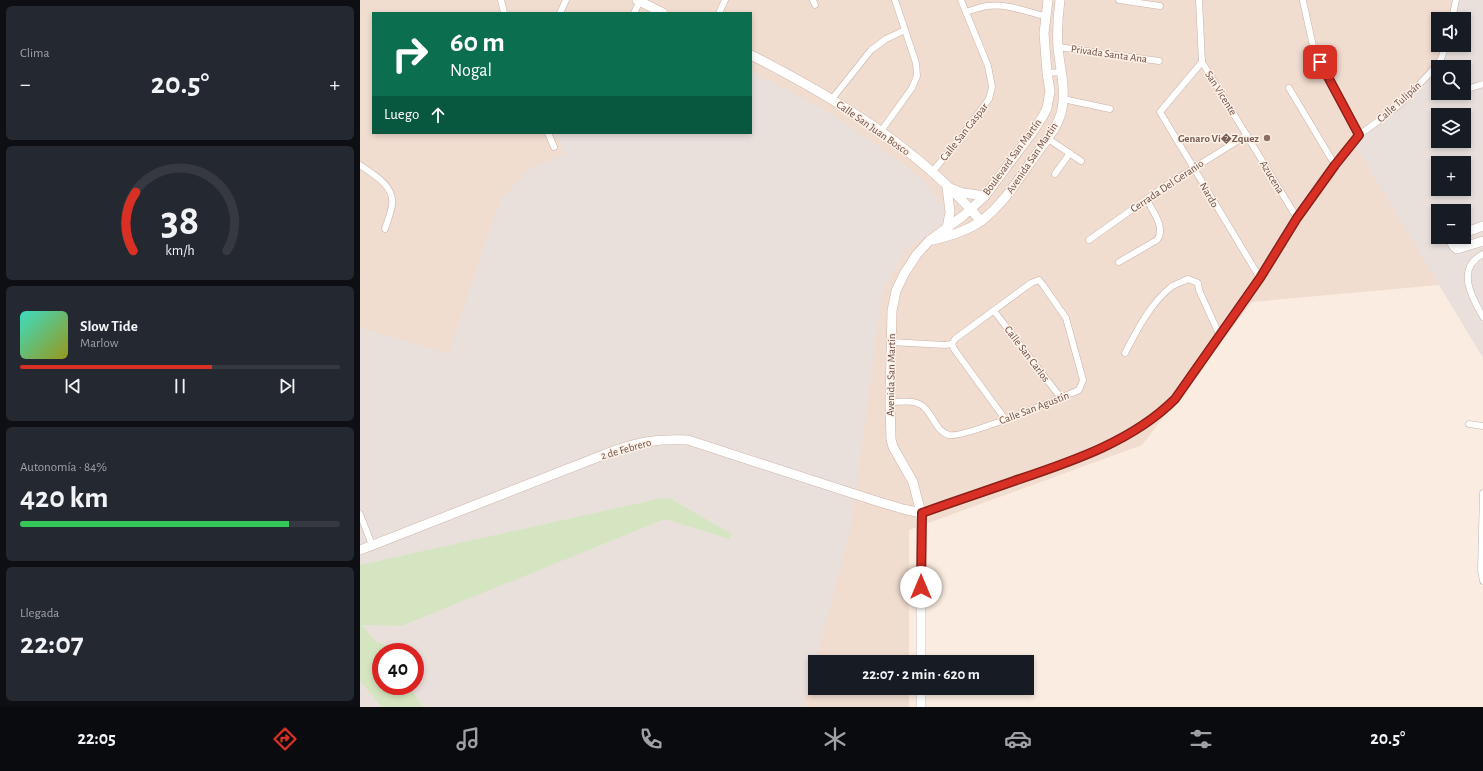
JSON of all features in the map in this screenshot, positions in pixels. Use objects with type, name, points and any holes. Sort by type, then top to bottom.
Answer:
[{"type":"street","points":[[502,0],[504,12]]},
{"type":"street","points":[[560,12],[566,0]]},
{"type":"street","points":[[719,12],[725,0]]},
{"type":"street","points":[[881,131],[912,88],[917,76],[916,63],[895,0]]},
{"type":"street","name":"Calle San Gaspar","points":[[933,171],[989,99],[992,87],[988,66],[962,0]]},
{"type":"street","name":"Boulevard San Martín","points":[[947,232],[985,196],[1034,130],[1047,108],[1050,91],[1044,33],[1048,0]]},
{"type":"street","name":"Avenida San Martin","points":[[947,232],[970,228],[981,221],[1003,199],[1056,126],[1062,110],[1063,99],[1058,47],[1060,0]]},
{"type":"street","points":[[1119,0],[1160,6]]},
{"type":"street","name":"San Vicente","points":[[1199,0],[1202,62],[1247,135]]},
{"type":"street","points":[[1453,12],[1456,0]]},
{"type":"street","points":[[634,12],[639,1],[662,12]]},
{"type":"street","points":[[1303,1],[1313,46],[1359,135]]},
{"type":"street","points":[[966,12],[985,6],[994,5],[1045,16]]},
{"type":"street","points":[[832,99],[871,50],[886,39],[905,30]]},
{"type":"street","name":"Privada Santa Ana","points":[[1058,47],[1159,61]]},
{"type":"street","name":"Calle Tulipán","points":[[922,513],[1041,472],[1091,452],[1130,433],[1165,409],[1175,399],[1207,355],[1219,334],[1260,278],[1297,218],[1335,165],[1359,135],[1399,105],[1430,74],[1441,59],[1444,52]]},
{"type":"street","name":"Calle San Juan Bosco","points":[[752,56],[832,99],[881,131],[933,171],[981,221]]},
{"type":"street","name":"Nardo","points":[[1202,62],[1160,112],[1260,278]]},
{"type":"street","points":[[1047,73],[1061,72]]},
{"type":"street","points":[[1471,88],[1483,84]]},
{"type":"street","points":[[1288,88],[1335,165]]},
{"type":"street","points":[[1063,99],[1110,109]]},
{"type":"street","points":[[548,134],[554,147]]},
{"type":"street","name":"Cerrada Del Geranio","points":[[1089,240],[1165,186],[1247,135]]},
{"type":"street","name":"Azucena","points":[[1247,135],[1297,218]]},
{"type":"street","points":[[1047,138],[1081,161]]},
{"type":"street","points":[[1055,174],[1070,153]]},
{"type":"street","points":[[360,165],[382,180],[389,192],[392,203],[385,230]]},
{"type":"street","points":[[947,232],[950,212],[947,187],[963,193],[985,196]]},
{"type":"street","points":[[1119,262],[1157,240],[1160,235],[1161,228],[1147,200]]},
{"type":"street","points":[[1471,230],[1483,226]]},
{"type":"street","name":"Avenida San Martín","points":[[921,655],[922,513],[913,482],[893,447],[891,439],[890,402],[892,311],[896,291],[904,274],[917,254],[929,242],[947,232]]},
{"type":"street","points":[[1452,244],[1457,249],[1483,241]]},
{"type":"street","points":[[1483,254],[1471,264],[1467,278],[1472,297],[1483,317]]},
{"type":"street","points":[[1124,353],[1145,316],[1159,299],[1172,287],[1188,279],[1198,283],[1198,290],[1219,334]]},
{"type":"street","name":"Calle San Agustín","points":[[890,402],[909,401],[918,403],[926,409],[941,431],[950,436],[959,435],[1005,419],[1079,390],[1083,380],[1066,318],[1039,280],[1031,283],[994,311]]},
{"type":"street","points":[[952,344],[955,339],[994,311]]},
{"type":"street","name":"Calle San Carlos","points":[[994,311],[1061,398]]},
{"type":"street","points":[[891,342],[945,345],[952,344]]},
{"type":"street","points":[[952,344],[954,349],[1005,419]]},
{"type":"street","points":[[1469,424],[1483,426]]},
{"type":"street","name":"2 de Febrero","points":[[360,550],[616,450],[640,443],[664,439],[688,440],[873,500],[922,513]]},
{"type":"street","points":[[1483,493],[1481,571],[1483,581]]},
{"type":"street","points":[[360,514],[372,545]]},
{"type":"street","points":[[921,695],[921,707]]},
{"type":"shaded area","points":[[360,0],[1483,0],[1483,281],[1252,302],[1142,445],[909,530],[909,655],[808,655],[808,695],[909,695],[909,707],[360,707]]},
{"type":"shaded area","points":[[1456,0],[1483,0],[1483,358],[1353,142],[1381,119],[1431,71],[1431,100],[1471,100],[1471,60],[1437,60],[1442,52],[1471,52],[1471,12],[1453,12]]},
{"type":"shaded area","points":[[752,72],[827,111],[885,151],[924,180],[945,208],[942,224],[906,249],[882,294],[851,529],[817,655],[808,655],[808,688],[803,707],[360,707],[360,328],[449,354],[490,228],[502,198],[530,168],[564,155],[556,134],[752,134]]},
{"type":"green space","points":[[662,498],[671,499],[732,534],[729,539],[665,519],[401,626],[362,625],[376,642],[380,643],[372,643],[372,695],[415,695],[422,707],[382,707],[360,681],[360,565]]},
{"type":"place","name":"Genaro Vi�Zquez","points":[[1267,138]]},
{"type":"route","points":[[921,587],[922,513],[1041,472],[1091,452],[1130,433],[1165,409],[1175,399],[1207,355],[1219,334],[1260,278],[1275,251],[1297,218],[1335,165],[1359,135],[1320,62]]}]
